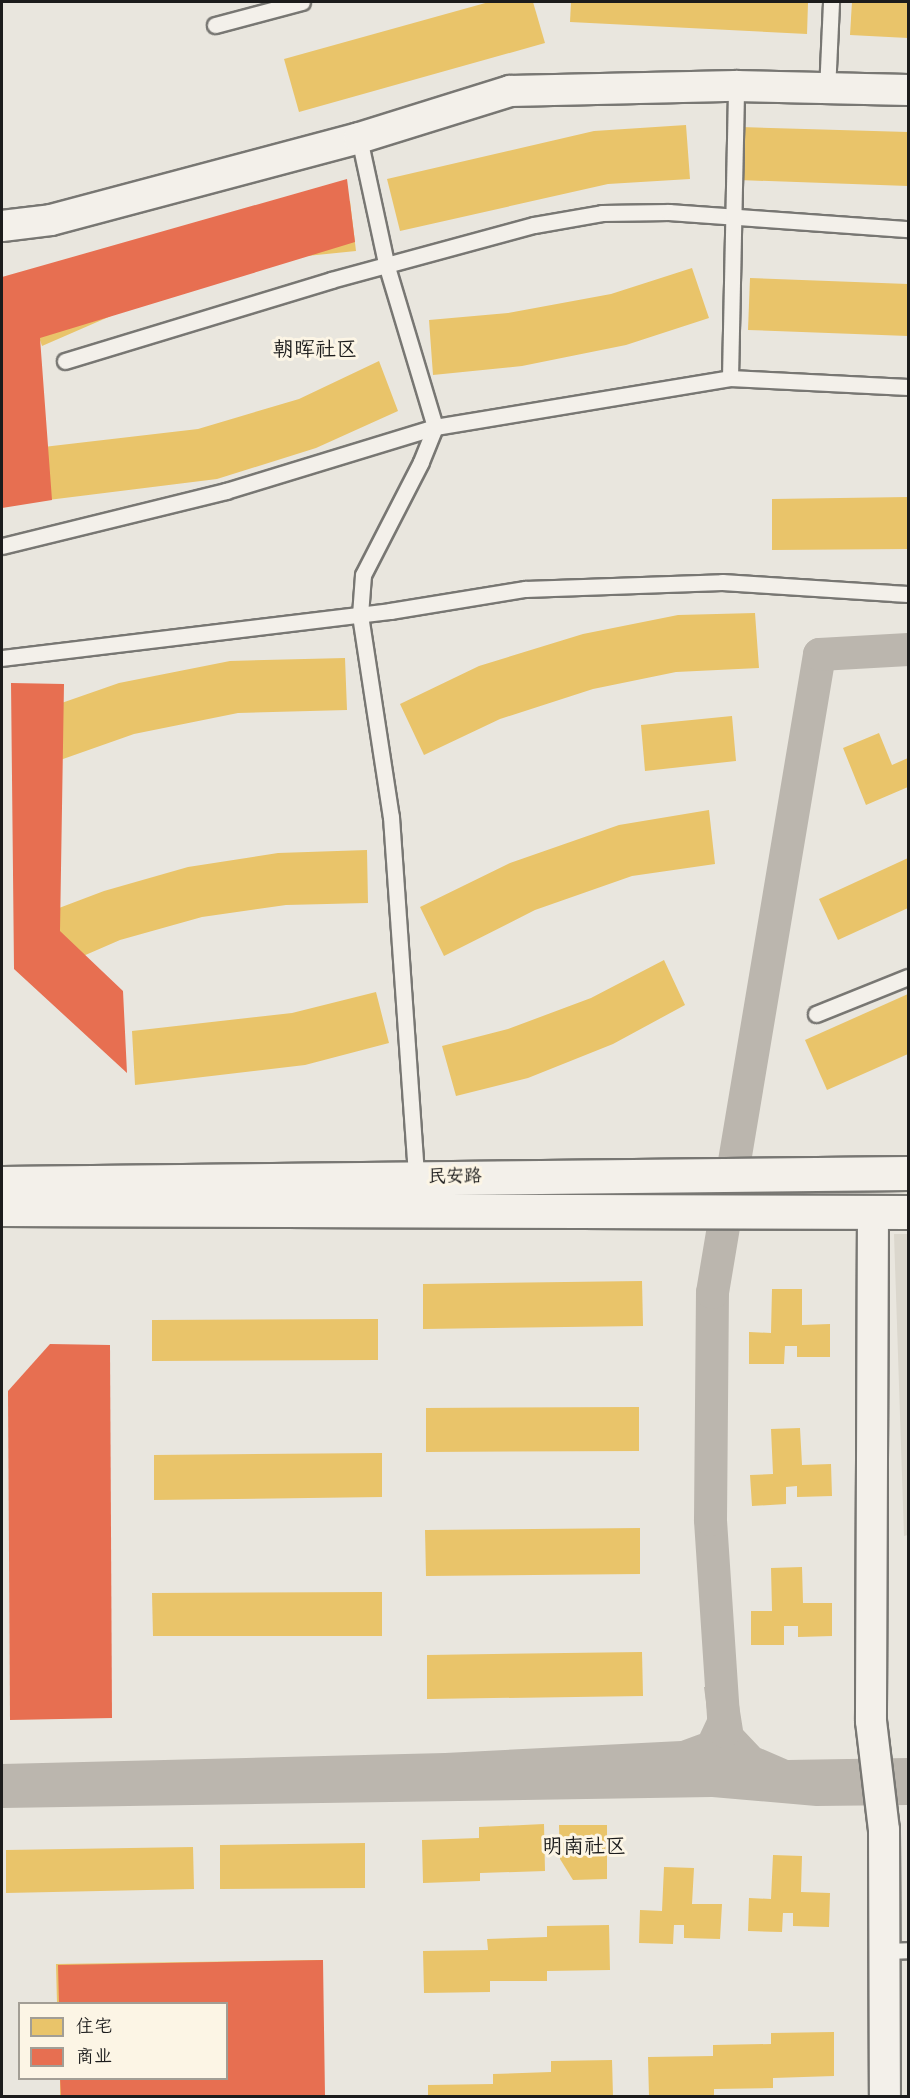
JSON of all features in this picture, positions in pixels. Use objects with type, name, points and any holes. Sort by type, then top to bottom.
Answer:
[{"type":"main road","name":"民安路","points":[[2,1183],[909,1173]]},
{"type":"main road","name":"民安路","points":[[2,1209],[909,1212]]},
{"type":"street","points":[[2,226],[51,220],[359,138],[510,91],[736,86],[827,91],[909,90]]},
{"type":"street","points":[[873,1212],[871,1720],[897,1950],[885,2097]]},
{"type":"lane","points":[[215,25],[302,2]]},
{"type":"lane","points":[[827,91],[831,2]]},
{"type":"lane","points":[[730,378],[736,86]]},
{"type":"lane","points":[[359,138],[387,267],[435,427],[421,462],[363,575],[360,615],[391,817],[416,1179]]},
{"type":"lane","points":[[65,361],[331,280],[387,267],[534,225],[602,213],[669,212],[909,229]]},
{"type":"lane","points":[[2,546],[226,491],[435,427],[730,378],[909,387]]},
{"type":"lane","points":[[2,658],[360,615],[536,588],[722,582],[909,594]]},
{"type":"lane","points":[[816,1014],[909,977]]},
{"type":"shaded area","points":[[894,1234],[908,1234],[908,1535],[904,1536]]},
{"type":"shaded area","points":[[736,1686],[743,1730],[760,1748],[788,1760],[908,1758],[908,1805],[816,1806],[712,1797],[2,1808],[2,1764],[445,1753],[681,1741],[700,1734],[708,1717],[704,1687]]},
{"type":"building: 住宅","points":[[489,2],[533,2],[545,43],[299,112],[284,59]]},
{"type":"building: 住宅","points":[[571,2],[808,2],[807,34],[570,22]]},
{"type":"building: 住宅","points":[[852,2],[908,2],[908,38],[850,35]]},
{"type":"building: 住宅","points":[[686,125],[690,179],[608,184],[400,231],[387,179],[594,131]]},
{"type":"building: 住宅","points":[[741,127],[908,132],[908,186],[739,180]]},
{"type":"building: 住宅","points":[[350,201],[356,251],[277,259],[196,279],[42,346],[26,299],[182,234],[267,211]]},
{"type":"building: 住宅","points":[[692,268],[709,318],[626,345],[522,366],[433,375],[429,320],[508,313],[611,294]]},
{"type":"building: 住宅","points":[[750,278],[908,284],[908,336],[748,330]]},
{"type":"building: 住宅","points":[[379,361],[398,411],[316,448],[217,479],[16,504],[9,451],[198,429],[299,399]]},
{"type":"building: 住宅","points":[[908,497],[908,549],[772,550],[772,499]]},
{"type":"building: 住宅","points":[[755,613],[759,668],[676,672],[593,689],[500,719],[424,755],[400,704],[479,666],[583,634],[678,615]]},
{"type":"building: 住宅","points":[[345,658],[347,710],[238,713],[134,734],[46,765],[30,714],[119,683],[230,661]]},
{"type":"building: 住宅","points":[[732,716],[736,761],[645,771],[641,725]]},
{"type":"building: 住宅","points":[[879,733],[892,765],[908,758],[908,787],[866,805],[843,748]]},
{"type":"building: 住宅","points":[[709,810],[715,864],[632,876],[535,910],[444,956],[420,907],[510,863],[619,825]]},
{"type":"building: 住宅","points":[[367,850],[368,903],[286,905],[202,917],[120,940],[44,973],[22,922],[104,891],[188,867],[278,853]]},
{"type":"building: 住宅","points":[[908,858],[908,908],[838,940],[819,899]]},
{"type":"building: 住宅","points":[[664,960],[685,1005],[613,1044],[528,1078],[456,1096],[442,1046],[508,1029],[591,998]]},
{"type":"building: 住宅","points":[[376,992],[389,1043],[305,1065],[135,1085],[132,1031],[292,1013]]},
{"type":"building: 住宅","points":[[908,994],[908,1054],[827,1090],[805,1040]]},
{"type":"building: 住宅","points":[[642,1281],[643,1326],[423,1329],[423,1284]]},
{"type":"building: 住宅","points":[[772,1289],[802,1289],[802,1325],[830,1324],[830,1357],[797,1357],[797,1346],[785,1346],[784,1364],[749,1364],[749,1332],[771,1333]]},
{"type":"building: 住宅","points":[[378,1319],[378,1360],[152,1361],[152,1320]]},
{"type":"building: 住宅","points":[[44,1357],[69,1358],[68,1393],[99,1394],[98,1421],[13,1420],[14,1393],[43,1394]]},
{"type":"building: 住宅","points":[[639,1407],[639,1451],[426,1452],[426,1408]]},
{"type":"building: 住宅","points":[[800,1428],[802,1465],[831,1464],[832,1496],[797,1497],[797,1486],[786,1487],[786,1504],[752,1506],[750,1475],[773,1474],[771,1429]]},
{"type":"building: 住宅","points":[[382,1453],[382,1497],[154,1500],[154,1455]]},
{"type":"building: 住宅","points":[[43,1500],[68,1500],[68,1536],[99,1536],[98,1563],[13,1562],[13,1536],[43,1536]]},
{"type":"building: 住宅","points":[[640,1528],[640,1574],[426,1576],[425,1530]]},
{"type":"building: 住宅","points":[[802,1567],[803,1603],[832,1603],[832,1636],[798,1637],[798,1626],[784,1626],[784,1645],[751,1645],[751,1611],[772,1611],[771,1568]]},
{"type":"building: 住宅","points":[[382,1592],[382,1636],[153,1636],[152,1593]]},
{"type":"building: 住宅","points":[[44,1642],[69,1642],[69,1678],[100,1678],[99,1705],[13,1704],[14,1678],[44,1678]]},
{"type":"building: 住宅","points":[[642,1652],[643,1696],[427,1699],[427,1655]]},
{"type":"building: 住宅","points":[[544,1824],[545,1871],[480,1873],[480,1881],[423,1883],[422,1840],[479,1838],[479,1827]]},
{"type":"building: 住宅","points":[[559,1825],[607,1825],[607,1879],[573,1880],[560,1859]]},
{"type":"building: 住宅","points":[[365,1843],[365,1888],[220,1889],[220,1845]]},
{"type":"building: 住宅","points":[[193,1847],[194,1889],[6,1893],[6,1850]]},
{"type":"building: 住宅","points":[[773,1855],[802,1856],[801,1892],[830,1893],[829,1927],[793,1926],[793,1913],[783,1913],[782,1932],[748,1931],[749,1898],[771,1899]]},
{"type":"building: 住宅","points":[[664,1867],[694,1868],[692,1904],[722,1904],[720,1939],[684,1938],[684,1925],[674,1925],[673,1944],[639,1943],[640,1910],[662,1911]]},
{"type":"building: 住宅","points":[[609,1925],[610,1970],[547,1971],[547,1981],[490,1981],[490,1992],[424,1993],[423,1951],[488,1950],[487,1939],[547,1937],[547,1926]]},
{"type":"building: 住宅","points":[[322,1960],[322,2010],[228,2011],[228,2002],[57,2002],[56,1964]]},
{"type":"building: 住宅","points":[[834,2032],[834,2076],[773,2078],[773,2088],[714,2089],[714,2096],[649,2096],[648,2057],[713,2056],[713,2045],[771,2044],[771,2033]]},
{"type":"building: 住宅","points":[[612,2060],[613,2096],[428,2096],[428,2085],[493,2084],[493,2074],[551,2072],[551,2061]]},
{"type":"building: 住宅","points":[[323,2073],[323,2096],[60,2096],[60,2080],[228,2080],[228,2075]]},
{"type":"building: 商业","points":[[347,179],[355,242],[40,338],[52,500],[2,508],[2,277]]},
{"type":"building: 商业","points":[[11,683],[64,684],[60,931],[123,991],[127,1073],[14,969]]},
{"type":"building: 商业","points":[[50,1344],[110,1345],[112,1718],[10,1720],[8,1391]]},
{"type":"building: 商业","points":[[323,1960],[325,2096],[61,2096],[60,2080],[228,2080],[228,2002],[59,2002],[58,1965]]},
{"type":"waterway","points":[[724,1731],[710,1519],[712,1292],[819,654],[908,649]]},
{"type":"district","name":"朝晖社区","points":[[315,351]]},
{"type":"district","name":"明南社区","points":[[584,1848]]}]
